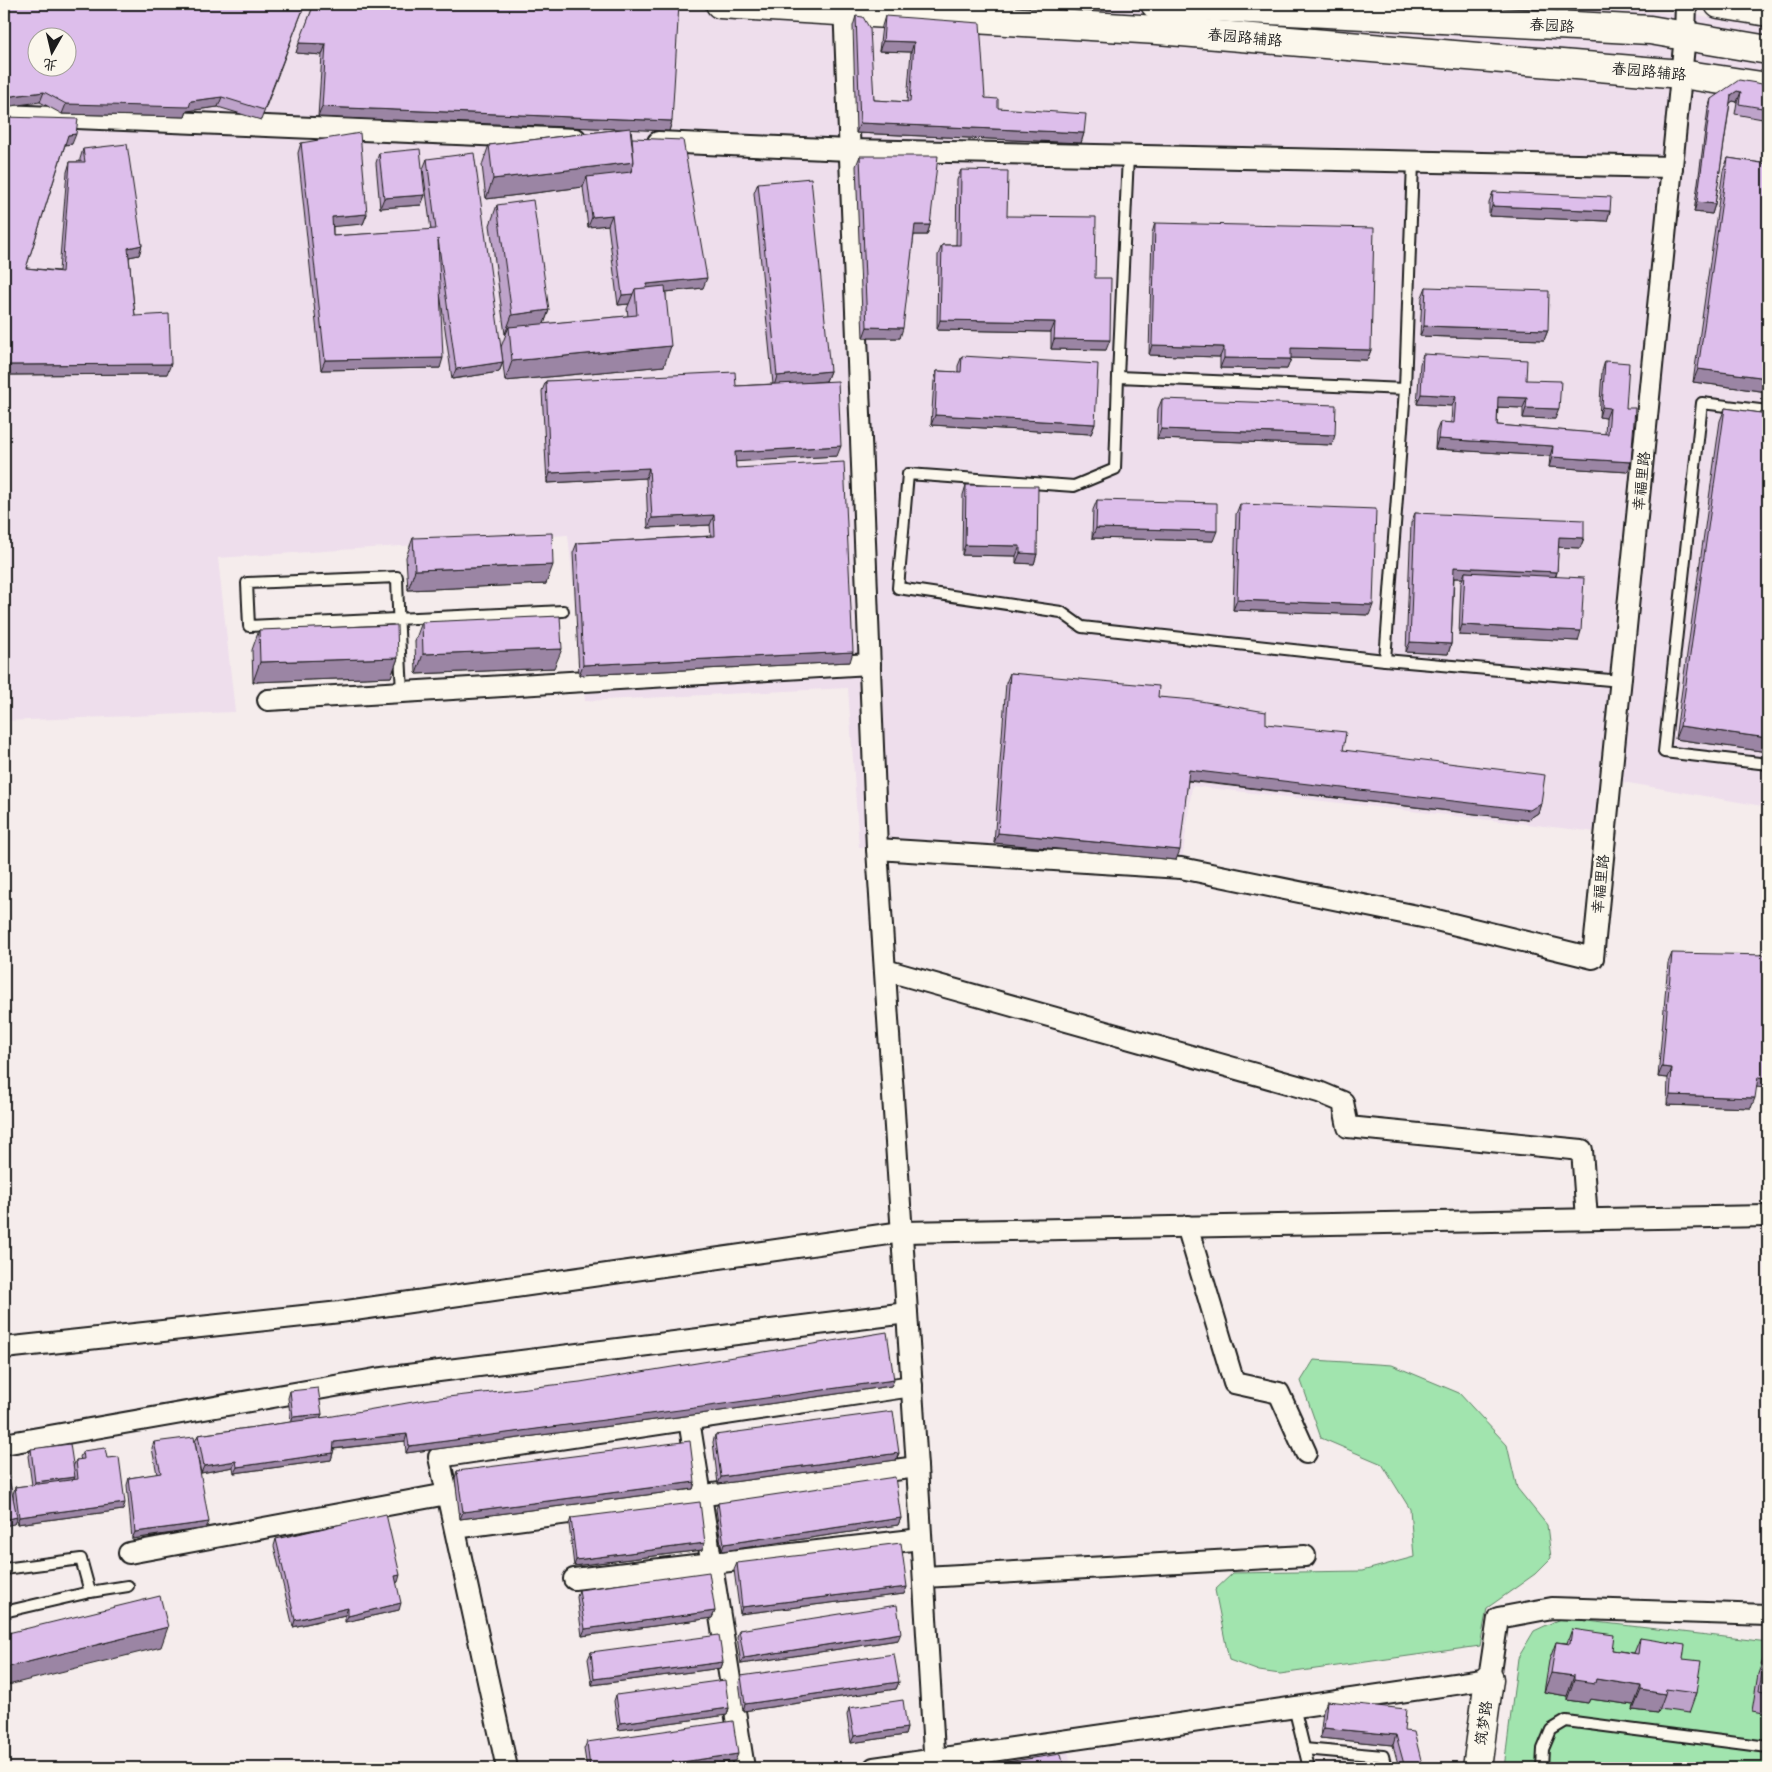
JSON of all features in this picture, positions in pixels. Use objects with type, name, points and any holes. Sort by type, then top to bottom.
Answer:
[{"type":"street","name":"春园路辅路","points":[[720,4],[844,7],[1158,30],[1681,74],[1768,87]]},
{"type":"street","name":"春园路","points":[[1155,4],[1650,30],[1768,50]]},
{"type":"street","name":"幸福里路","points":[[877,849],[1181,868],[1432,919],[1593,958],[1685,36],[1686,4]]},
{"type":"street","points":[[1719,4],[1768,12]]},
{"type":"street","points":[[844,7],[877,849],[924,1577],[934,1764]]},
{"type":"street","points":[[4,115],[591,139]]},
{"type":"street","points":[[640,141],[850,150],[1672,167]]},
{"type":"street","points":[[268,700],[870,664]]},
{"type":"street","points":[[885,970],[1319,1092],[1343,1102],[1348,1126],[1582,1150],[1587,1219]]},
{"type":"street","points":[[4,1348],[340,1312],[902,1232],[1768,1216]]},
{"type":"street","points":[[1187,1226],[1234,1383],[1278,1393],[1306,1453]]},
{"type":"street","points":[[4,1444],[374,1379],[907,1313]]},
{"type":"street","points":[[507,1768],[439,1457],[912,1386]]},
{"type":"street","points":[[689,1420],[744,1768]]},
{"type":"street","points":[[455,1528],[917,1467]]},
{"type":"street","points":[[129,1553],[447,1494]]},
{"type":"street","points":[[574,1579],[921,1539]]},
{"type":"street","points":[[924,1577],[1305,1556]]},
{"type":"street","points":[[874,1768],[934,1764],[1294,1707],[1489,1679],[1498,1618],[1552,1608],[1768,1615]]},
{"type":"street","name":"筑梦路","points":[[1477,1768],[1489,1679]]},
{"type":"lane","points":[[1128,156],[1115,468],[1074,486],[908,474],[898,588],[1061,612],[1082,627],[1385,660],[1620,680]]},
{"type":"lane","points":[[1385,660],[1404,389],[1413,162]]},
{"type":"lane","points":[[1118,377],[1404,389]]},
{"type":"lane","points":[[1768,411],[1702,404],[1664,752],[1768,764]]},
{"type":"lane","points":[[402,692],[399,619],[397,577],[248,583],[249,626],[399,619],[564,611]]},
{"type":"lane","points":[[4,1569],[81,1559],[90,1592]]},
{"type":"lane","points":[[4,1612],[90,1592],[128,1586]]},
{"type":"lane","points":[[1294,1707],[1309,1768]]},
{"type":"lane","points":[[1542,1768],[1543,1749],[1551,1730],[1566,1721],[1768,1747]]},
{"type":"lane","points":[[1304,1749],[1382,1756],[1386,1768]]},
{"type":"shaded area","points":[[4,4],[1510,4],[1692,14],[1768,28],[1768,807],[1611,780],[1596,832],[1192,786],[1181,868],[859,847],[848,688],[585,701],[568,535],[218,558],[235,712],[4,721]]},
{"type":"shaded area","points":[[1067,1740],[1071,1768],[935,1768]]},
{"type":"green space","points":[[1314,1360],[1392,1365],[1459,1393],[1507,1445],[1517,1488],[1547,1525],[1551,1558],[1535,1574],[1487,1608],[1480,1646],[1280,1674],[1259,1671],[1229,1660],[1215,1590],[1233,1573],[1362,1571],[1414,1557],[1410,1509],[1382,1464],[1321,1438],[1301,1381]]},
{"type":"green space","points":[[1562,1618],[1768,1642],[1768,1768],[1504,1768],[1518,1658],[1534,1631]]},
{"type":"building","points":[[4,4],[305,4],[264,110],[222,97],[191,101],[189,107],[66,104],[44,92],[4,97]]},
{"type":"building","points":[[314,4],[679,4],[672,121],[322,107],[326,44],[299,43]]},
{"type":"building","points":[[856,16],[863,17],[870,29],[874,100],[910,102],[914,42],[883,41],[885,16],[980,23],[985,98],[998,99],[998,108],[1086,114],[1084,133],[860,123]]},
{"type":"building","points":[[1739,80],[1768,85],[1768,109],[1739,104],[1741,92],[1737,91],[1731,95],[1715,204],[1697,202],[1711,99]]},
{"type":"building","points":[[4,117],[78,119],[76,134],[68,135],[26,268],[62,272],[70,162],[85,162],[83,149],[127,144],[142,245],[128,248],[135,316],[169,314],[171,364],[4,365]]},
{"type":"building","points":[[630,128],[634,162],[493,179],[489,145]]},
{"type":"building","points":[[360,133],[367,214],[332,217],[333,236],[436,229],[427,159],[474,153],[503,362],[456,369],[438,239],[443,358],[325,360],[301,143]]},
{"type":"building","points":[[632,138],[683,140],[707,278],[647,284],[647,288],[635,289],[633,294],[622,295],[612,215],[592,217],[587,177],[631,172],[634,162]]},
{"type":"building","points":[[420,149],[425,195],[384,198],[379,153]]},
{"type":"building","points":[[860,156],[938,156],[930,225],[915,225],[903,328],[867,327]]},
{"type":"building","points":[[1728,158],[1768,164],[1768,378],[1698,369]]},
{"type":"building","points":[[961,170],[1008,171],[1007,216],[1096,217],[1095,278],[1111,278],[1110,340],[1054,339],[1055,322],[940,320],[942,245],[960,245]]},
{"type":"building","points":[[811,178],[830,371],[777,376],[758,183]]},
{"type":"building","points":[[1493,192],[1611,197],[1610,211],[1492,206]]},
{"type":"building","points":[[533,200],[549,310],[512,315],[497,205]]},
{"type":"building","points":[[1155,223],[1374,228],[1371,350],[1291,348],[1291,359],[1224,358],[1224,347],[1152,345]]},
{"type":"building","points":[[665,286],[671,346],[512,361],[509,327],[637,315],[635,289]]},
{"type":"building","points":[[1426,287],[1549,291],[1548,330],[1424,326]]},
{"type":"building","points":[[1423,354],[1527,360],[1526,380],[1561,381],[1559,409],[1526,408],[1527,398],[1498,397],[1497,425],[1608,434],[1610,408],[1602,407],[1605,361],[1629,363],[1626,408],[1635,408],[1631,462],[1552,457],[1553,446],[1438,439],[1440,422],[1454,423],[1456,396],[1421,394]]},
{"type":"building","points":[[962,356],[1098,364],[1095,424],[935,415],[937,371],[961,372]]},
{"type":"building","points":[[735,372],[736,386],[838,381],[841,446],[735,452],[736,468],[844,462],[853,652],[583,665],[577,543],[715,536],[714,515],[652,518],[649,468],[550,473],[546,381]]},
{"type":"building","points":[[1162,399],[1336,405],[1335,435],[1161,429]]},
{"type":"building","points":[[1725,408],[1768,414],[1768,738],[1680,726]]},
{"type":"building","points":[[966,485],[1038,486],[1037,554],[1020,553],[1020,546],[965,545]]},
{"type":"building","points":[[1097,500],[1217,503],[1217,531],[1096,528]]},
{"type":"building","points":[[1240,504],[1376,509],[1373,605],[1237,600]]},
{"type":"building","points":[[1415,513],[1584,520],[1584,538],[1559,537],[1557,572],[1454,567],[1451,644],[1410,642]]},
{"type":"building","points":[[552,533],[553,565],[415,570],[413,538]]},
{"type":"building","points":[[1465,572],[1584,578],[1581,631],[1462,625]]},
{"type":"building","points":[[560,616],[562,649],[423,654],[422,622]]},
{"type":"building","points":[[397,625],[398,658],[260,662],[259,630]]},
{"type":"building","points":[[1010,673],[1159,686],[1158,697],[1194,700],[1266,712],[1266,724],[1346,732],[1343,750],[1545,775],[1541,803],[1530,810],[1189,770],[1180,850],[998,833]]},
{"type":"building","points":[[1672,953],[1768,955],[1768,1078],[1758,1077],[1755,1098],[1670,1095],[1672,1068],[1662,1067]]},
{"type":"building","points":[[887,1332],[894,1380],[409,1446],[407,1434],[334,1442],[333,1453],[237,1467],[236,1461],[204,1466],[198,1435],[333,1416],[430,1399],[580,1382]]},
{"type":"building","points":[[318,1388],[322,1414],[293,1417],[290,1391]]},
{"type":"building","points":[[893,1411],[899,1453],[721,1477],[715,1435]]},
{"type":"building","points":[[194,1437],[209,1522],[135,1532],[129,1478],[161,1473],[154,1442]]},
{"type":"building","points":[[690,1441],[695,1482],[463,1512],[457,1471]]},
{"type":"building","points":[[70,1444],[75,1477],[35,1482],[31,1449]]},
{"type":"building","points":[[105,1448],[107,1458],[119,1457],[125,1503],[19,1517],[15,1487],[78,1479],[76,1460],[84,1459],[83,1451]]},
{"type":"building","points":[[4,1454],[17,1517],[4,1520]]},
{"type":"building","points":[[895,1477],[901,1518],[724,1544],[718,1503]]},
{"type":"building","points":[[700,1502],[705,1543],[576,1560],[571,1518]]},
{"type":"building","points":[[386,1514],[400,1575],[395,1576],[401,1603],[348,1616],[348,1608],[295,1620],[276,1539]]},
{"type":"building","points":[[901,1543],[907,1587],[742,1607],[737,1563]]},
{"type":"building","points":[[709,1572],[715,1611],[585,1629],[579,1590]]},
{"type":"building","points":[[160,1596],[168,1627],[4,1668],[4,1634]]},
{"type":"building","points":[[897,1605],[901,1633],[744,1658],[739,1630]]},
{"type":"building","points":[[1572,1629],[1614,1635],[1612,1650],[1638,1654],[1640,1638],[1685,1645],[1683,1659],[1701,1661],[1696,1693],[1666,1689],[1665,1694],[1641,1690],[1641,1686],[1596,1679],[1595,1683],[1574,1680],[1574,1676],[1551,1673],[1556,1642],[1570,1644]]},
{"type":"building","points":[[719,1635],[723,1662],[594,1679],[591,1652]]},
{"type":"building","points":[[894,1654],[899,1682],[745,1704],[741,1676]]},
{"type":"building","points":[[1765,1654],[1768,1655],[1768,1693],[1759,1691]]},
{"type":"building","points":[[725,1680],[729,1708],[620,1723],[616,1695]]},
{"type":"building","points":[[903,1700],[907,1728],[854,1736],[849,1708]]},
{"type":"building","points":[[1327,1701],[1406,1709],[1404,1731],[1414,1732],[1423,1768],[1405,1768],[1396,1735],[1324,1728]]},
{"type":"building","points":[[733,1721],[738,1754],[640,1768],[590,1768],[587,1742]]},
{"type":"building","points":[[1061,1754],[1064,1768],[965,1768]]},
{"type":"building","points":[[1195,1763],[1196,1768],[1169,1768]]}]
